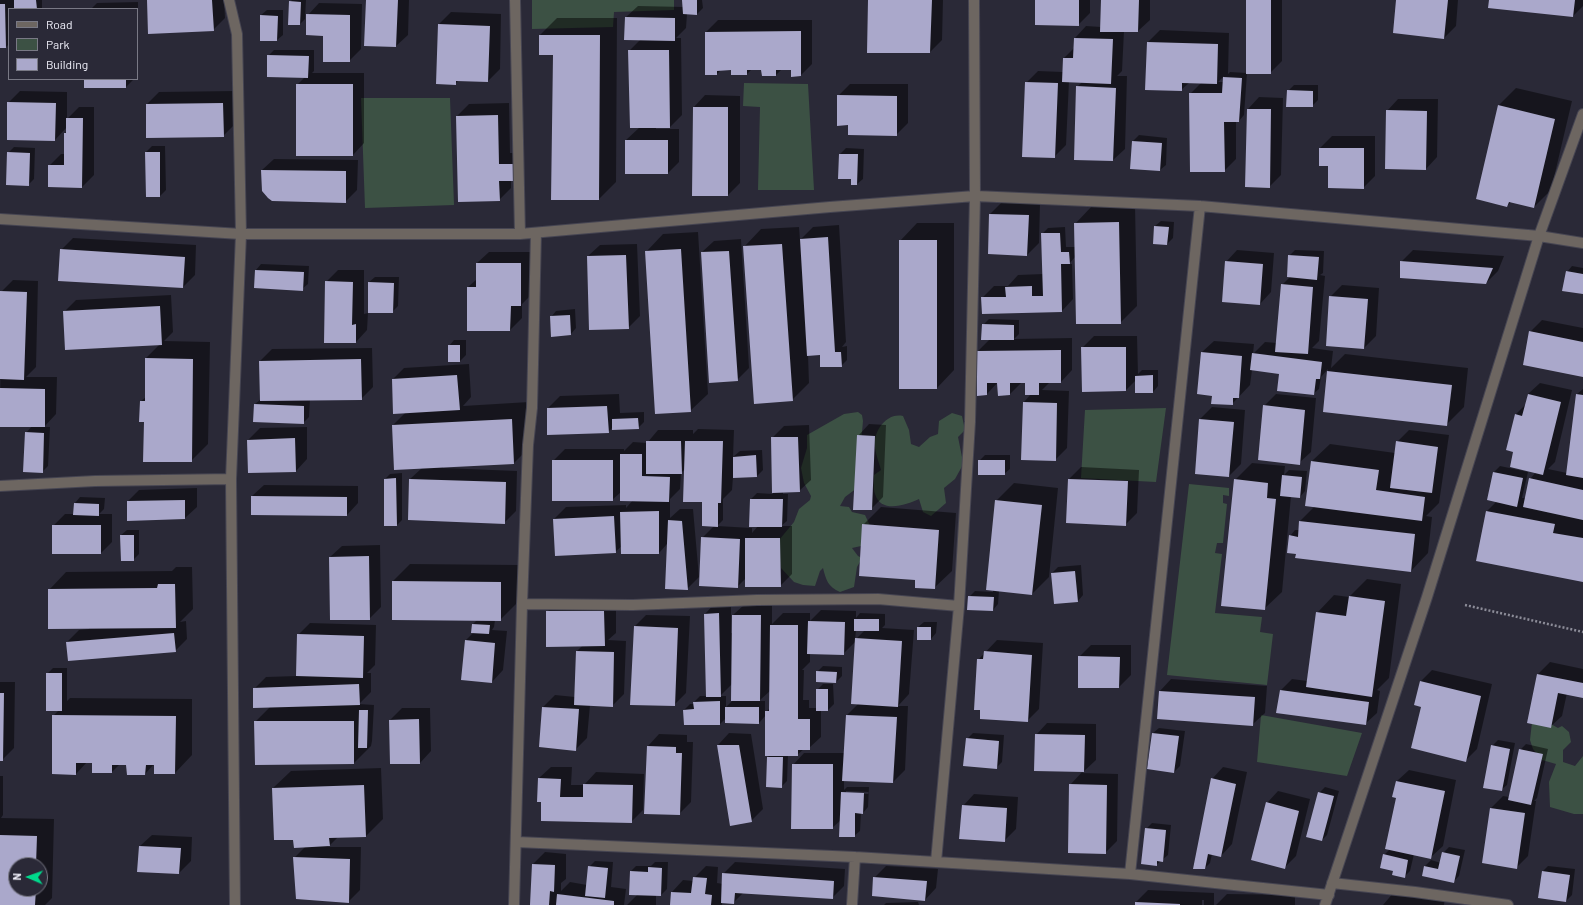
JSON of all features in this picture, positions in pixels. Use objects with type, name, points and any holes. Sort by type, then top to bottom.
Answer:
[{"type":"street","points":[[229,0],[237,34],[241,234],[231,479],[235,905]]},
{"type":"street","points":[[515,0],[520,234]]},
{"type":"street","points":[[936,862],[960,606],[970,422],[975,196],[974,0]]},
{"type":"street","points":[[1325,905],[1427,597],[1539,236],[1583,114]]},
{"type":"street","points":[[0,219],[241,234],[536,234],[830,207],[975,196],[1200,206],[1539,236],[1583,243]]},
{"type":"street","points":[[1130,874],[1200,206]]},
{"type":"street","points":[[514,905],[517,842],[522,604],[528,446],[532,408],[536,234]]},
{"type":"street","points":[[0,486],[95,481],[231,479]]},
{"type":"street","points":[[522,604],[633,605],[757,600],[878,599],[960,606]]},
{"type":"street","points":[[517,842],[855,857],[1130,874],[1328,895]]},
{"type":"street","points":[[852,905],[855,857]]},
{"type":"street","points":[[1332,883],[1415,892],[1508,905]]},
{"type":"path","points":[[1465,605],[1583,632]]},
{"type":"green space","points":[[532,0],[674,0],[674,10],[614,12],[613,27],[532,29]]},
{"type":"green space","points":[[744,83],[808,84],[814,190],[758,190],[760,107],[743,106]]},
{"type":"green space","points":[[361,98],[450,98],[454,205],[365,208]]},
{"type":"green space","points":[[1166,408],[1156,482],[1081,478],[1085,410]]},
{"type":"green space","points":[[858,412],[862,415],[863,421],[857,488],[845,497],[840,506],[849,507],[852,512],[865,515],[874,534],[861,546],[852,548],[858,556],[862,558],[857,567],[854,587],[840,592],[836,590],[828,583],[823,568],[820,571],[815,586],[803,585],[794,582],[781,568],[778,555],[779,540],[794,522],[799,509],[810,500],[811,496],[804,483],[801,468],[807,448],[807,435],[844,414]]},
{"type":"green space","points":[[952,413],[962,416],[965,430],[958,437],[962,457],[965,461],[955,479],[944,488],[946,503],[931,516],[923,512],[919,499],[907,504],[894,506],[888,506],[878,500],[874,490],[874,475],[881,470],[876,453],[875,442],[878,430],[886,420],[891,417],[903,416],[909,430],[911,444],[919,447],[930,437],[938,434],[939,421]]},
{"type":"green space","points":[[1189,484],[1229,488],[1229,496],[1223,495],[1223,503],[1227,504],[1223,543],[1217,543],[1215,553],[1222,554],[1215,613],[1262,617],[1260,632],[1273,634],[1267,685],[1167,675]]},
{"type":"green space","points":[[1261,715],[1362,733],[1347,776],[1257,762]]},
{"type":"green space","points":[[1540,718],[1558,728],[1562,726],[1569,732],[1571,742],[1563,750],[1563,762],[1575,766],[1583,756],[1583,814],[1574,814],[1550,807],[1549,782],[1556,764],[1542,760],[1533,749],[1530,740],[1532,722]]},
{"type":"building","points":[[14,0],[36,0],[37,8],[14,8]]},
{"type":"building","points":[[147,0],[212,0],[214,31],[148,34]]},
{"type":"building","points":[[366,0],[398,0],[396,47],[364,46]]},
{"type":"building","points":[[682,0],[697,0],[697,15],[683,14]]},
{"type":"building","points":[[868,0],[932,0],[930,53],[867,53]]},
{"type":"building","points":[[1035,0],[1079,0],[1079,26],[1035,25]]},
{"type":"building","points":[[1101,0],[1139,0],[1138,32],[1100,32]]},
{"type":"building","points":[[1246,0],[1271,0],[1271,74],[1246,74]]},
{"type":"building","points":[[1396,0],[1448,0],[1444,39],[1393,33]]},
{"type":"building","points":[[1489,0],[1575,0],[1573,17],[1488,8]]},
{"type":"building","points":[[289,1],[301,2],[300,25],[288,25]]},
{"type":"building","points":[[0,4],[5,4],[6,48],[0,48]]},
{"type":"building","points":[[306,14],[350,15],[350,62],[323,62],[323,36],[306,35]]},
{"type":"building","points":[[260,15],[278,16],[277,41],[260,41]]},
{"type":"building","points":[[625,17],[675,18],[675,41],[624,40]]},
{"type":"building","points":[[438,24],[490,26],[488,82],[456,81],[456,85],[436,84]]},
{"type":"building","points":[[801,31],[801,76],[791,77],[791,70],[776,70],[776,76],[762,76],[761,70],[747,70],[747,75],[731,75],[731,70],[717,71],[717,75],[705,75],[705,32]]},
{"type":"building","points":[[539,35],[600,35],[599,200],[551,200],[553,55],[539,55]]},
{"type":"building","points":[[1074,38],[1113,39],[1111,84],[1062,82],[1063,58],[1073,58]]},
{"type":"building","points":[[1147,42],[1218,44],[1217,84],[1182,83],[1182,91],[1145,90]]},
{"type":"building","points":[[628,50],[669,50],[670,128],[630,128]]},
{"type":"building","points":[[267,55],[309,56],[308,78],[267,77]]},
{"type":"building","points":[[1223,77],[1242,78],[1239,122],[1224,122],[1225,172],[1190,172],[1189,93],[1222,93]]},
{"type":"building","points":[[84,80],[126,80],[126,88],[84,88]]},
{"type":"building","points":[[1025,82],[1058,83],[1055,158],[1022,157]]},
{"type":"building","points":[[296,84],[353,84],[353,156],[296,156]]},
{"type":"building","points":[[1076,86],[1116,88],[1113,161],[1074,160]]},
{"type":"building","points":[[1287,90],[1313,91],[1313,107],[1286,107]]},
{"type":"building","points":[[837,95],[897,96],[897,136],[848,135],[848,125],[837,126]]},
{"type":"building","points":[[7,102],[56,103],[55,141],[7,140]]},
{"type":"building","points":[[223,103],[224,137],[146,138],[146,104]]},
{"type":"building","points":[[1498,105],[1555,119],[1534,208],[1509,202],[1507,207],[1476,199]]},
{"type":"building","points":[[693,107],[728,107],[728,196],[692,196]]},
{"type":"building","points":[[1247,109],[1271,109],[1270,188],[1245,187]]},
{"type":"building","points":[[1386,110],[1427,111],[1426,170],[1385,169]]},
{"type":"building","points":[[498,115],[499,164],[513,164],[513,181],[499,181],[500,201],[458,202],[456,116]]},
{"type":"building","points":[[66,118],[83,118],[82,188],[48,187],[48,165],[64,165],[64,133],[66,133]]},
{"type":"building","points":[[625,140],[668,140],[668,174],[625,174]]},
{"type":"building","points":[[1132,141],[1162,143],[1160,171],[1130,169]]},
{"type":"building","points":[[1319,148],[1364,148],[1364,189],[1328,188],[1328,166],[1319,166]]},
{"type":"building","points":[[7,152],[30,153],[29,186],[6,185]]},
{"type":"building","points":[[145,152],[160,152],[160,197],[146,197]]},
{"type":"building","points":[[839,154],[858,154],[857,185],[851,185],[851,179],[838,179]]},
{"type":"building","points":[[261,170],[346,171],[346,203],[272,201],[262,191]]},
{"type":"building","points":[[989,214],[1029,215],[1027,256],[988,254]]},
{"type":"building","points":[[1119,222],[1121,324],[1076,324],[1074,223]]},
{"type":"building","points":[[1154,226],[1169,227],[1167,245],[1153,244]]},
{"type":"building","points":[[1041,233],[1060,233],[1061,252],[1069,252],[1070,264],[1061,264],[1062,312],[982,314],[981,297],[1006,297],[1005,287],[1032,286],[1032,296],[1043,296]]},
{"type":"building","points":[[828,237],[835,352],[841,352],[842,367],[820,367],[820,355],[807,356],[800,239]]},
{"type":"building","points":[[899,240],[937,240],[937,389],[899,389]]},
{"type":"building","points":[[782,244],[793,401],[754,404],[743,246]]},
{"type":"building","points":[[60,249],[185,257],[183,288],[58,281]]},
{"type":"building","points":[[681,249],[691,412],[655,414],[645,251]]},
{"type":"building","points":[[729,251],[738,381],[709,383],[701,252]]},
{"type":"building","points":[[626,255],[629,329],[589,330],[587,256]]},
{"type":"building","points":[[1288,255],[1319,257],[1317,280],[1287,277]]},
{"type":"building","points":[[1225,261],[1263,264],[1260,305],[1222,302]]},
{"type":"building","points":[[1400,261],[1493,268],[1486,284],[1400,278]]},
{"type":"building","points":[[476,263],[521,263],[521,306],[511,306],[510,331],[467,331],[467,287],[476,287]]},
{"type":"building","points":[[255,270],[304,272],[303,291],[254,288]]},
{"type":"building","points":[[1566,271],[1583,274],[1583,294],[1562,291]]},
{"type":"building","points":[[325,281],[353,282],[352,325],[356,324],[356,343],[324,343]]},
{"type":"building","points":[[368,282],[394,283],[393,313],[368,313]]},
{"type":"building","points":[[1281,284],[1313,287],[1308,354],[1275,352]]},
{"type":"building","points":[[0,291],[27,292],[24,380],[0,379]]},
{"type":"building","points":[[1329,296],[1368,299],[1364,349],[1326,346]]},
{"type":"building","points":[[160,306],[162,345],[65,350],[63,311]]},
{"type":"building","points":[[570,315],[571,335],[551,337],[550,316]]},
{"type":"building","points":[[982,324],[1014,325],[1014,340],[981,340]]},
{"type":"building","points":[[1529,331],[1583,342],[1583,377],[1523,365]]},
{"type":"building","points":[[448,345],[460,345],[460,362],[448,362]]},
{"type":"building","points":[[1081,347],[1126,347],[1126,391],[1082,392]]},
{"type":"building","points":[[1061,350],[1061,383],[1039,383],[1039,395],[1025,395],[1025,383],[1010,383],[1010,395],[998,396],[997,383],[987,383],[987,395],[977,396],[977,351]]},
{"type":"building","points":[[1201,352],[1242,356],[1239,398],[1233,398],[1233,405],[1211,404],[1212,396],[1197,394]]},
{"type":"building","points":[[1252,353],[1322,362],[1320,379],[1316,379],[1314,395],[1277,391],[1279,374],[1250,370]]},
{"type":"building","points":[[145,358],[193,359],[192,462],[143,462],[144,422],[139,422],[140,401],[145,401]]},
{"type":"building","points":[[361,359],[362,400],[260,401],[259,361]]},
{"type":"building","points":[[1327,371],[1452,385],[1447,426],[1323,412]]},
{"type":"building","points":[[457,375],[460,410],[393,414],[392,379]]},
{"type":"building","points":[[1153,375],[1153,393],[1135,393],[1135,376]]},
{"type":"building","points":[[0,388],[45,389],[45,427],[0,427]]},
{"type":"building","points":[[1528,394],[1561,402],[1543,475],[1510,467],[1513,452],[1506,450],[1515,414],[1522,416]]},
{"type":"building","points":[[1576,394],[1583,395],[1583,478],[1566,475]]},
{"type":"building","points":[[1023,402],[1057,403],[1056,461],[1021,460]]},
{"type":"building","points":[[254,404],[304,406],[304,424],[253,422]]},
{"type":"building","points":[[1263,405],[1305,410],[1300,465],[1258,460]]},
{"type":"building","points":[[607,406],[609,433],[547,435],[547,408]]},
{"type":"building","points":[[638,418],[639,429],[612,430],[612,419]]},
{"type":"building","points":[[512,419],[514,464],[394,470],[392,425]]},
{"type":"building","points":[[1199,419],[1234,422],[1229,477],[1195,474]]},
{"type":"building","points":[[25,432],[44,433],[43,473],[23,472]]},
{"type":"building","points":[[857,435],[875,436],[872,510],[853,510]]},
{"type":"building","points":[[771,437],[798,437],[800,492],[772,493]]},
{"type":"building","points":[[295,438],[296,472],[248,473],[247,440]]},
{"type":"building","points":[[646,441],[681,441],[682,474],[646,474]]},
{"type":"building","points":[[685,441],[723,441],[721,503],[718,503],[718,527],[702,526],[702,502],[683,502]]},
{"type":"building","points":[[1396,441],[1438,447],[1432,493],[1390,488]]},
{"type":"building","points":[[620,454],[642,454],[642,476],[670,477],[669,502],[620,501]]},
{"type":"building","points":[[756,455],[757,477],[733,478],[733,457]]},
{"type":"building","points":[[552,460],[613,460],[613,501],[552,501]]},
{"type":"building","points":[[978,460],[1005,460],[1005,475],[978,475]]},
{"type":"building","points":[[1311,461],[1379,470],[1376,490],[1425,497],[1422,521],[1305,506]]},
{"type":"building","points":[[1493,472],[1523,478],[1517,507],[1487,500]]},
{"type":"building","points":[[1282,475],[1302,477],[1300,498],[1280,496]]},
{"type":"building","points":[[396,478],[397,526],[384,526],[384,479]]},
{"type":"building","points":[[1529,478],[1583,490],[1583,520],[1523,507]]},
{"type":"building","points":[[409,479],[506,482],[505,524],[408,520]]},
{"type":"building","points":[[1068,479],[1128,481],[1126,526],[1066,523]]},
{"type":"building","points":[[1234,479],[1268,483],[1267,498],[1276,499],[1265,610],[1221,606]]},
{"type":"building","points":[[251,496],[347,497],[347,516],[251,515]]},
{"type":"building","points":[[750,499],[783,499],[782,527],[749,527]]},
{"type":"building","points":[[185,500],[185,519],[127,521],[127,501]]},
{"type":"building","points":[[995,500],[1042,505],[1032,595],[986,590]]},
{"type":"building","points":[[74,503],[99,504],[99,516],[73,515]]},
{"type":"building","points":[[659,511],[659,554],[621,554],[620,512]]},
{"type":"building","points":[[1486,511],[1555,524],[1553,533],[1583,538],[1583,582],[1476,561]]},
{"type":"building","points":[[614,516],[616,553],[555,556],[553,519]]},
{"type":"building","points":[[668,520],[682,521],[688,590],[665,589]]},
{"type":"building","points":[[1299,521],[1415,534],[1411,572],[1295,558],[1296,554],[1287,553],[1289,535],[1298,537]]},
{"type":"building","points":[[862,524],[939,530],[935,589],[915,588],[915,580],[859,576]]},
{"type":"building","points":[[52,525],[101,525],[101,554],[52,554]]},
{"type":"building","points":[[120,535],[134,535],[134,561],[121,561]]},
{"type":"building","points":[[701,537],[740,539],[738,588],[699,586]]},
{"type":"building","points":[[745,538],[780,538],[781,587],[745,587]]},
{"type":"building","points":[[369,556],[370,620],[330,620],[329,557]]},
{"type":"building","points":[[1075,571],[1078,602],[1054,604],[1051,573]]},
{"type":"building","points":[[392,581],[501,582],[501,621],[392,620]]},
{"type":"building","points":[[158,584],[175,584],[176,628],[48,629],[48,589],[157,588]]},
{"type":"building","points":[[968,596],[994,597],[993,611],[967,610]]},
{"type":"building","points":[[1349,596],[1385,601],[1372,697],[1306,687],[1316,612],[1346,616]]},
{"type":"building","points":[[546,611],[604,611],[605,646],[546,647]]},
{"type":"building","points":[[719,613],[721,697],[706,697],[704,614]]},
{"type":"building","points":[[732,615],[761,615],[760,701],[731,701]]},
{"type":"building","points":[[854,619],[879,619],[879,631],[854,631]]},
{"type":"building","points":[[808,621],[845,622],[844,655],[807,654]]},
{"type":"building","points":[[472,624],[490,625],[489,634],[471,633]]},
{"type":"building","points":[[770,625],[798,625],[798,719],[810,719],[810,750],[798,750],[798,756],[765,756],[765,711],[769,711]]},
{"type":"building","points":[[634,626],[678,628],[675,706],[630,705]]},
{"type":"building","points":[[917,627],[931,627],[931,640],[917,640]]},
{"type":"building","points":[[174,633],[176,652],[68,661],[66,642]]},
{"type":"building","points":[[297,634],[364,636],[363,678],[296,676]]},
{"type":"building","points":[[855,638],[902,641],[898,707],[851,704]]},
{"type":"building","points":[[465,640],[495,643],[492,683],[461,680]]},
{"type":"building","points":[[576,651],[614,652],[613,707],[574,705]]},
{"type":"building","points":[[984,651],[1032,655],[1028,722],[980,719],[980,710],[974,710],[977,659],[983,659]]},
{"type":"building","points":[[1078,656],[1120,657],[1119,688],[1078,688]]},
{"type":"building","points":[[816,671],[837,672],[836,683],[816,682]]},
{"type":"building","points":[[46,673],[62,673],[62,711],[46,711]]},
{"type":"building","points":[[1537,674],[1583,683],[1583,698],[1558,693],[1551,728],[1527,723]]},
{"type":"building","points":[[1420,681],[1481,696],[1466,762],[1411,748],[1421,707],[1414,705]]},
{"type":"building","points":[[359,684],[360,705],[253,708],[253,688]]},
{"type":"building","points":[[816,689],[828,689],[828,711],[816,711]]},
{"type":"building","points":[[1280,690],[1369,702],[1366,725],[1276,713]]},
{"type":"building","points":[[1159,691],[1255,697],[1253,726],[1157,719]]},
{"type":"building","points":[[0,693],[4,693],[3,761],[0,761]]},
{"type":"building","points":[[720,701],[720,725],[684,725],[683,710],[694,709],[693,702]]},
{"type":"building","points":[[542,707],[579,709],[576,751],[539,747]]},
{"type":"building","points":[[725,707],[759,707],[759,724],[725,723]]},
{"type":"building","points":[[359,710],[368,710],[367,748],[358,748]]},
{"type":"building","points":[[52,715],[176,716],[175,774],[154,774],[154,765],[146,765],[145,775],[127,775],[126,765],[112,765],[112,773],[92,773],[92,763],[76,763],[76,775],[52,774]]},
{"type":"building","points":[[846,715],[897,717],[893,783],[842,781]]},
{"type":"building","points":[[419,719],[420,764],[390,764],[389,720]]},
{"type":"building","points":[[254,721],[354,721],[354,764],[255,765]]},
{"type":"building","points":[[1152,733],[1179,736],[1174,773],[1147,769]]},
{"type":"building","points":[[1035,734],[1085,735],[1084,772],[1034,771]]},
{"type":"building","points":[[966,738],[999,741],[997,769],[963,766]]},
{"type":"building","points":[[717,745],[739,745],[752,822],[730,826]]},
{"type":"building","points":[[1491,745],[1510,749],[1502,791],[1483,788]]},
{"type":"building","points":[[647,746],[676,747],[676,753],[682,753],[680,815],[644,814]]},
{"type":"building","points":[[1519,749],[1543,754],[1531,805],[1508,800]]},
{"type":"building","points":[[767,757],[783,757],[782,788],[766,787]]},
{"type":"building","points":[[792,764],[833,764],[833,829],[791,829]]},
{"type":"building","points":[[538,778],[561,779],[560,797],[583,797],[583,784],[633,785],[632,823],[541,821],[541,802],[537,802]]},
{"type":"building","points":[[1211,778],[1236,784],[1221,857],[1208,854],[1205,869],[1193,869]]},
{"type":"building","points":[[1396,781],[1445,791],[1431,859],[1385,849],[1396,798],[1392,797]]},
{"type":"building","points":[[1069,784],[1107,785],[1106,854],[1068,853]]},
{"type":"building","points":[[364,785],[366,837],[329,838],[330,846],[294,848],[293,840],[274,840],[272,788]]},
{"type":"building","points":[[841,792],[864,793],[863,814],[855,813],[855,837],[839,837]]},
{"type":"building","points":[[1318,792],[1334,796],[1322,841],[1306,837]]},
{"type":"building","points":[[1266,802],[1299,811],[1285,869],[1251,860]]},
{"type":"building","points":[[962,805],[1007,808],[1005,842],[959,839]]},
{"type":"building","points":[[1490,808],[1525,813],[1517,869],[1482,863]]},
{"type":"building","points":[[1145,828],[1166,830],[1163,862],[1157,861],[1157,866],[1141,864]]},
{"type":"building","points":[[0,835],[37,836],[36,857],[8,857],[8,897],[36,897],[35,905],[0,905]]},
{"type":"building","points":[[139,846],[181,848],[179,874],[137,872]]},
{"type":"building","points":[[1442,852],[1460,856],[1454,883],[1422,876],[1424,866],[1438,869]]},
{"type":"building","points":[[1383,854],[1408,860],[1405,878],[1392,875],[1393,871],[1380,868]]},
{"type":"building","points":[[293,857],[350,859],[349,903],[296,899]]},
{"type":"building","points":[[532,864],[555,865],[554,892],[550,891],[549,905],[530,905]]},
{"type":"building","points":[[588,866],[608,868],[605,898],[585,896]]},
{"type":"building","points":[[648,867],[662,868],[661,896],[629,895],[630,871],[648,872]]},
{"type":"building","points":[[1542,871],[1570,875],[1566,902],[1538,898]]},
{"type":"building","points":[[722,873],[834,881],[833,899],[735,893],[734,904],[721,903]]},
{"type":"building","points":[[693,877],[707,878],[705,894],[712,895],[711,905],[670,905],[671,892],[691,893]]},
{"type":"building","points":[[873,877],[927,881],[925,901],[872,896]]},
{"type":"building","points":[[557,894],[614,901],[614,905],[556,905]]},
{"type":"building","points":[[1135,902],[1180,904],[1180,905],[1135,905]]}]
